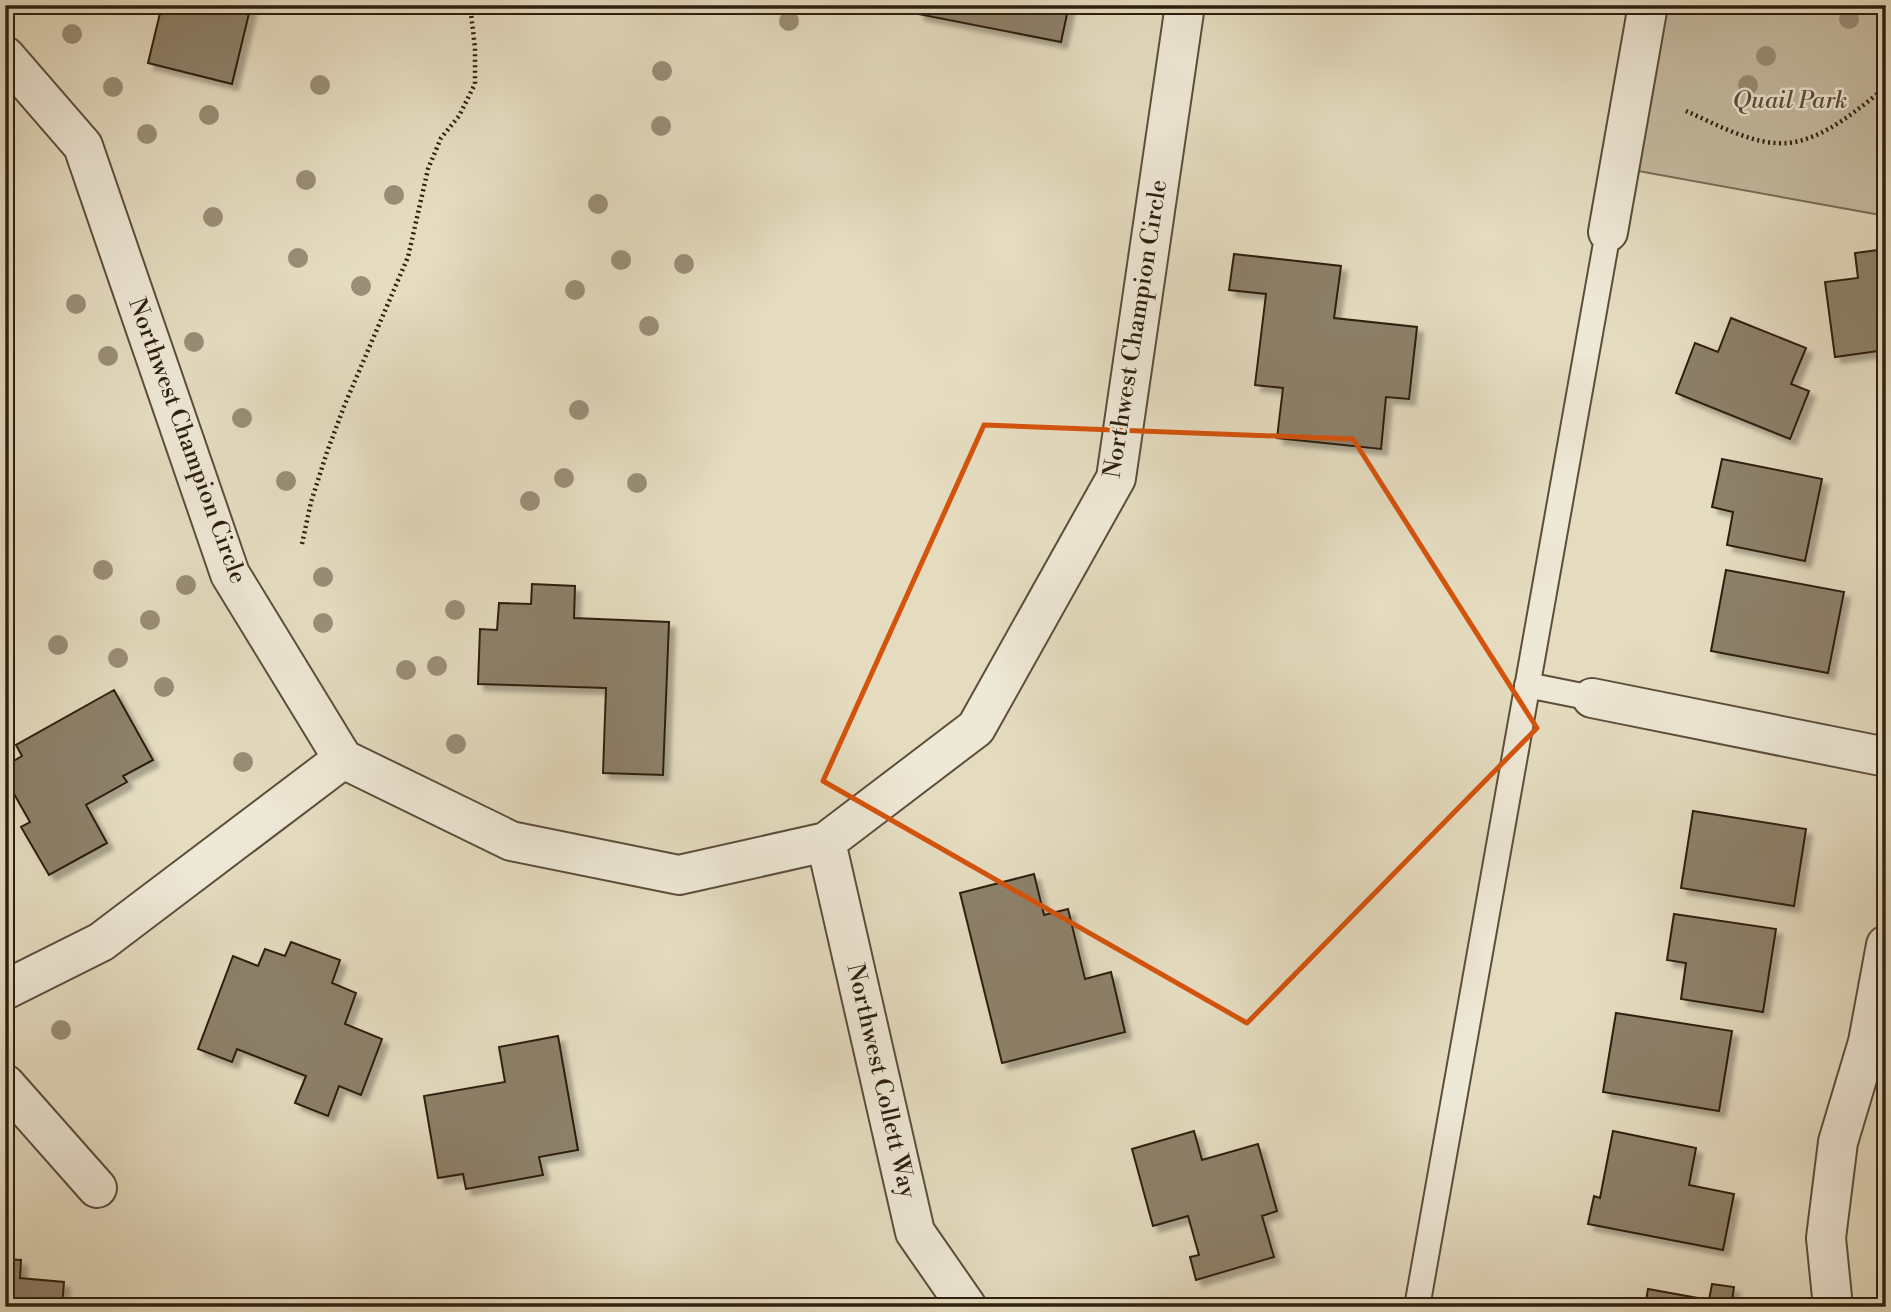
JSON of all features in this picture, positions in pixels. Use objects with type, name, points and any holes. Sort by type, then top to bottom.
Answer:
[{"type":"street","name":"Northwest Champion Circle","points":[[5,55],[83,146],[230,574],[343,760],[511,841],[679,875],[826,842],[976,728],[1116,478],[1185,5]]},
{"type":"street","points":[[1608,232],[1648,5]]},
{"type":"street","points":[[1592,698],[1886,757]]},
{"type":"street","points":[[5,990],[101,942],[343,760]]},
{"type":"street","name":"Northwest Collett Way","points":[[826,842],[915,1232],[967,1307]]},
{"type":"street","points":[[1833,1307],[1826,1238],[1838,1142],[1868,1042],[1886,945]]},
{"type":"street","points":[[5,1084],[97,1188]]},
{"type":"lane","points":[[1417,1307],[1608,232]]},
{"type":"lane","points":[[1527,685],[1592,698]]},
{"type":"path","points":[[302,544],[311,502],[327,452],[408,257],[428,169],[441,138],[459,116],[475,84],[475,48],[470,5]]},
{"type":"path","points":[[1686,111],[1743,135],[1788,143],[1822,132],[1886,87]]},
{"type":"highlighted area","points":[[984,425],[1353,439],[1537,728],[1247,1023],[823,781]]},
{"type":"green space","name":"Quail Park","points":[[1656,5],[1886,5],[1886,216],[1627,169]]},
{"type":"building","points":[[162,5],[251,5],[232,84],[148,63]]},
{"type":"building","points":[[920,5],[1069,5],[1061,42],[918,14]]},
{"type":"building","points":[[1886,249],[1886,350],[1835,357],[1825,282],[1858,278],[1855,253]]},
{"type":"building","points":[[1234,254],[1341,266],[1334,318],[1417,327],[1409,399],[1386,397],[1381,449],[1277,438],[1283,388],[1255,385],[1266,294],[1229,290]]},
{"type":"building","points":[[1731,318],[1806,348],[1791,384],[1809,391],[1790,439],[1676,393],[1695,343],[1718,352]]},
{"type":"building","points":[[1722,459],[1822,479],[1805,561],[1727,545],[1733,512],[1712,507]]},
{"type":"building","points":[[1726,570],[1844,592],[1828,673],[1711,651]]},
{"type":"building","points":[[532,584],[575,586],[574,618],[669,622],[663,775],[603,773],[606,688],[478,684],[480,629],[497,630],[499,603],[531,604]]},
{"type":"building","points":[[114,690],[153,760],[123,776],[127,782],[86,805],[107,843],[49,875],[21,827],[30,822],[5,778],[5,766],[22,756],[16,745]]},
{"type":"building","points":[[1693,811],[1806,829],[1794,906],[1681,888]]},
{"type":"building","points":[[1034,874],[1044,915],[1068,909],[1085,979],[1111,972],[1125,1032],[1002,1063],[960,893]]},
{"type":"building","points":[[1674,914],[1776,929],[1763,1012],[1681,999],[1686,963],[1667,960]]},
{"type":"building","points":[[291,942],[340,960],[332,983],[356,993],[345,1024],[382,1039],[361,1095],[339,1086],[328,1116],[295,1103],[306,1076],[237,1049],[232,1062],[198,1049],[233,956],[258,966],[265,949],[285,956]]},
{"type":"building","points":[[1616,1013],[1732,1031],[1719,1111],[1603,1092]]},
{"type":"building","points":[[558,1036],[578,1150],[539,1157],[543,1175],[466,1189],[463,1174],[438,1178],[424,1096],[505,1082],[499,1047]]},
{"type":"building","points":[[1194,1131],[1202,1160],[1258,1144],[1277,1211],[1262,1216],[1274,1257],[1196,1280],[1190,1257],[1199,1255],[1188,1216],[1153,1226],[1132,1149]]},
{"type":"building","points":[[1613,1131],[1696,1148],[1689,1185],[1734,1194],[1723,1250],[1588,1224],[1594,1196],[1600,1198]]},
{"type":"building","points":[[5,1259],[21,1260],[20,1278],[64,1282],[62,1307],[5,1307]]},
{"type":"building","points":[[1712,1284],[1734,1287],[1731,1307],[1645,1307],[1648,1289],[1709,1300]]}]
